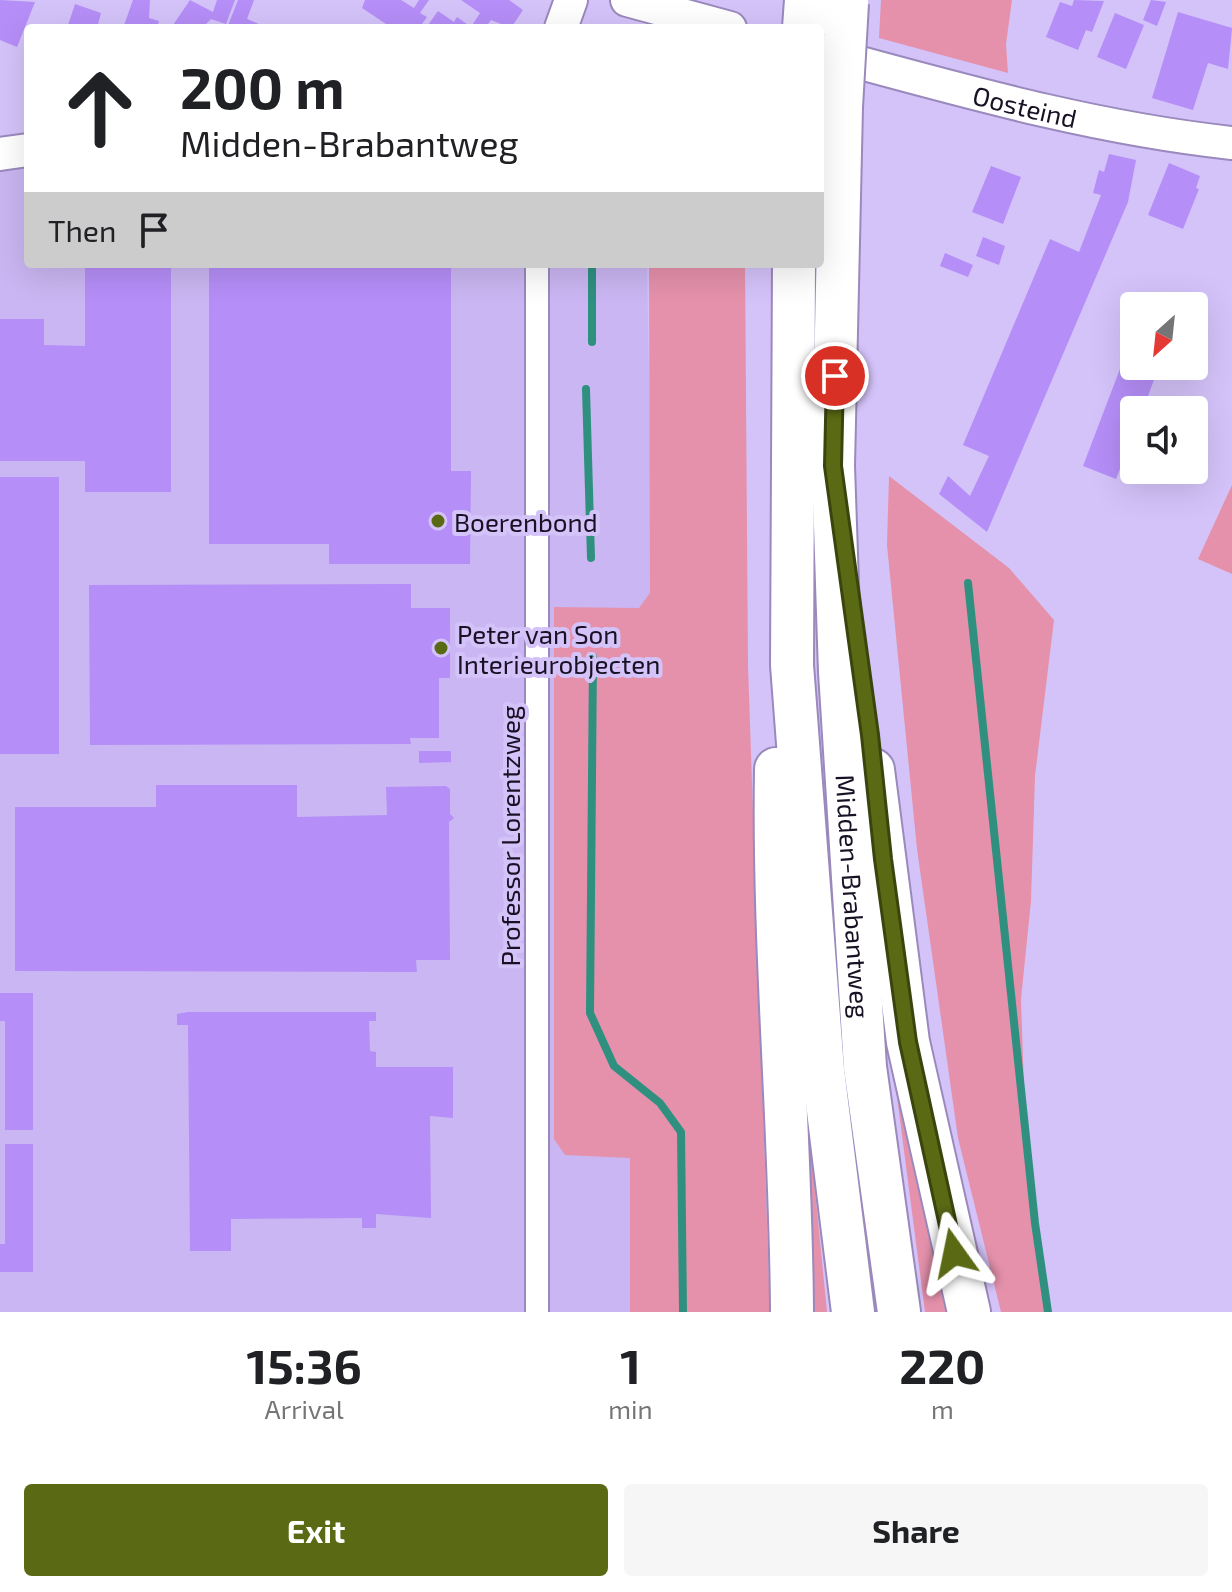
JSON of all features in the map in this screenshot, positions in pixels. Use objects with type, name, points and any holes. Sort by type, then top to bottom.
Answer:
[{"type":"highway","points":[[804,24],[806,0]]},
{"type":"highway","name":"Midden-Brabantweg","points":[[848,2],[841,107],[833,466],[840,672],[865,1067],[899,1312]]},
{"type":"highway","name":"Midden-Brabantweg","points":[[794,268],[792,665],[823,1070],[853,1312]]},
{"type":"highway","points":[[833,466],[908,1042],[969,1312]]},
{"type":"highway","points":[[792,665],[776,767],[774,875],[790,1129],[792,1312]]},
{"type":"street","points":[[562,24],[571,0]]},
{"type":"street","points":[[627,0],[715,24]]},
{"type":"street","name":"Oosteind","points":[[824,53],[1034,110],[1137,131],[1232,143]]},
{"type":"street","points":[[0,154],[24,151]]},
{"type":"street","name":"Professor Lorentzweg","points":[[537,268],[537,1312]]},
{"type":"shaded area","points":[[881,0],[1012,0],[1006,44],[1008,73],[879,38]]},
{"type":"shaded area","points":[[24,168],[24,268],[647,268],[662,1148],[671,1312],[0,1312],[0,171]]},
{"type":"shaded area","points":[[649,268],[745,268],[748,665],[770,1312],[630,1312],[630,1158],[565,1155],[554,1139],[554,607],[639,608],[650,593]]},
{"type":"shaded area","points":[[889,476],[1009,568],[1054,620],[1035,776],[1031,901],[1021,999],[1026,1146],[1051,1312],[1001,1312],[958,1138],[917,849],[887,545]]},
{"type":"shaded area","points":[[1232,485],[1232,574],[1198,559]]},
{"type":"shaded area","points":[[801,1048],[827,1312],[803,1312]]},
{"type":"shaded area","points":[[894,1074],[948,1312],[925,1312]]},
{"type":"building","points":[[0,0],[35,2],[17,47],[0,40]]},
{"type":"building","points":[[133,0],[150,0],[149,18],[159,21],[158,24],[124,24]]},
{"type":"building","points":[[190,0],[213,12],[217,0],[235,0],[226,24],[211,19],[206,24],[174,24]]},
{"type":"building","points":[[238,0],[254,0],[247,19],[259,24],[229,24]]},
{"type":"building","points":[[365,0],[401,0],[414,8],[419,0],[429,0],[420,13],[427,17],[422,24],[386,24],[362,8]]},
{"type":"building","points":[[461,0],[509,0],[523,10],[514,24],[491,20],[488,24],[473,24],[480,13]]},
{"type":"building","points":[[1074,0],[1104,1],[1092,32],[1086,30],[1078,50],[1046,37],[1060,2],[1072,6]]},
{"type":"building","points":[[1151,0],[1166,2],[1157,26],[1143,20]]},
{"type":"building","points":[[75,4],[101,13],[98,24],[68,24]]},
{"type":"building","points":[[438,11],[454,22],[457,17],[467,24],[429,24]]},
{"type":"building","points":[[1178,12],[1232,28],[1228,69],[1208,63],[1193,110],[1152,98]]},
{"type":"building","points":[[1115,13],[1144,25],[1126,69],[1097,57]]},
{"type":"building","points":[[1109,154],[1136,160],[1128,202],[987,532],[939,494],[948,476],[970,496],[989,456],[963,445],[1050,239],[1079,252],[1101,195],[1093,193],[1099,170],[1104,172]]},
{"type":"building","points":[[1169,163],[1200,176],[1196,188],[1199,189],[1183,229],[1148,215]]},
{"type":"building","points":[[991,166],[1021,177],[1003,224],[972,212]]},
{"type":"building","points":[[983,237],[1005,246],[999,265],[976,256]]},
{"type":"building","points":[[945,253],[973,265],[968,277],[940,266]]},
{"type":"building","points":[[85,268],[171,268],[171,492],[85,492],[85,461],[0,461],[0,319],[44,319],[44,345],[85,346]]},
{"type":"building","points":[[209,268],[451,268],[451,471],[471,471],[470,564],[329,564],[329,544],[209,544]]},
{"type":"building","points":[[1120,369],[1120,380],[1154,380],[1148,396],[1120,396],[1120,469],[1116,479],[1083,466]]},
{"type":"building","points":[[0,477],[59,477],[59,754],[0,754]]},
{"type":"building","points":[[411,584],[411,608],[450,608],[450,678],[439,678],[439,738],[410,738],[411,744],[90,745],[89,585]]},
{"type":"building","points":[[419,751],[451,751],[451,762],[419,763]]},
{"type":"building","points":[[156,785],[297,785],[297,817],[387,815],[386,787],[446,786],[450,789],[450,814],[454,818],[449,822],[450,960],[416,960],[417,972],[15,971],[15,807],[156,807]]},
{"type":"building","points":[[0,993],[33,993],[33,1130],[5,1130],[5,1021],[0,1021]]},
{"type":"building","points":[[376,1012],[376,1021],[369,1021],[370,1051],[376,1052],[376,1067],[453,1067],[453,1118],[430,1116],[431,1218],[376,1214],[376,1228],[362,1228],[362,1218],[231,1219],[231,1251],[190,1251],[188,1025],[177,1025],[177,1014]]},
{"type":"building","points":[[5,1144],[33,1144],[33,1272],[0,1272],[0,1244],[5,1244]]},
{"type":"waterway","points":[[592,268],[592,342]]},
{"type":"waterway","points":[[586,389],[591,558]]},
{"type":"waterway","points":[[968,583],[1035,1223],[1048,1312]]},
{"type":"waterway","points":[[593,657],[590,1013],[614,1066],[660,1103],[681,1132],[683,1312]]},
{"type":"place","name":"Boerenbond","points":[[438,521]]},
{"type":"place","name":"Peter van Son Interieurobjecten","points":[[441,648]]},
{"type":"route","points":[[835,376],[833,466],[870,735],[883,859],[908,1042],[954,1253]]}]
